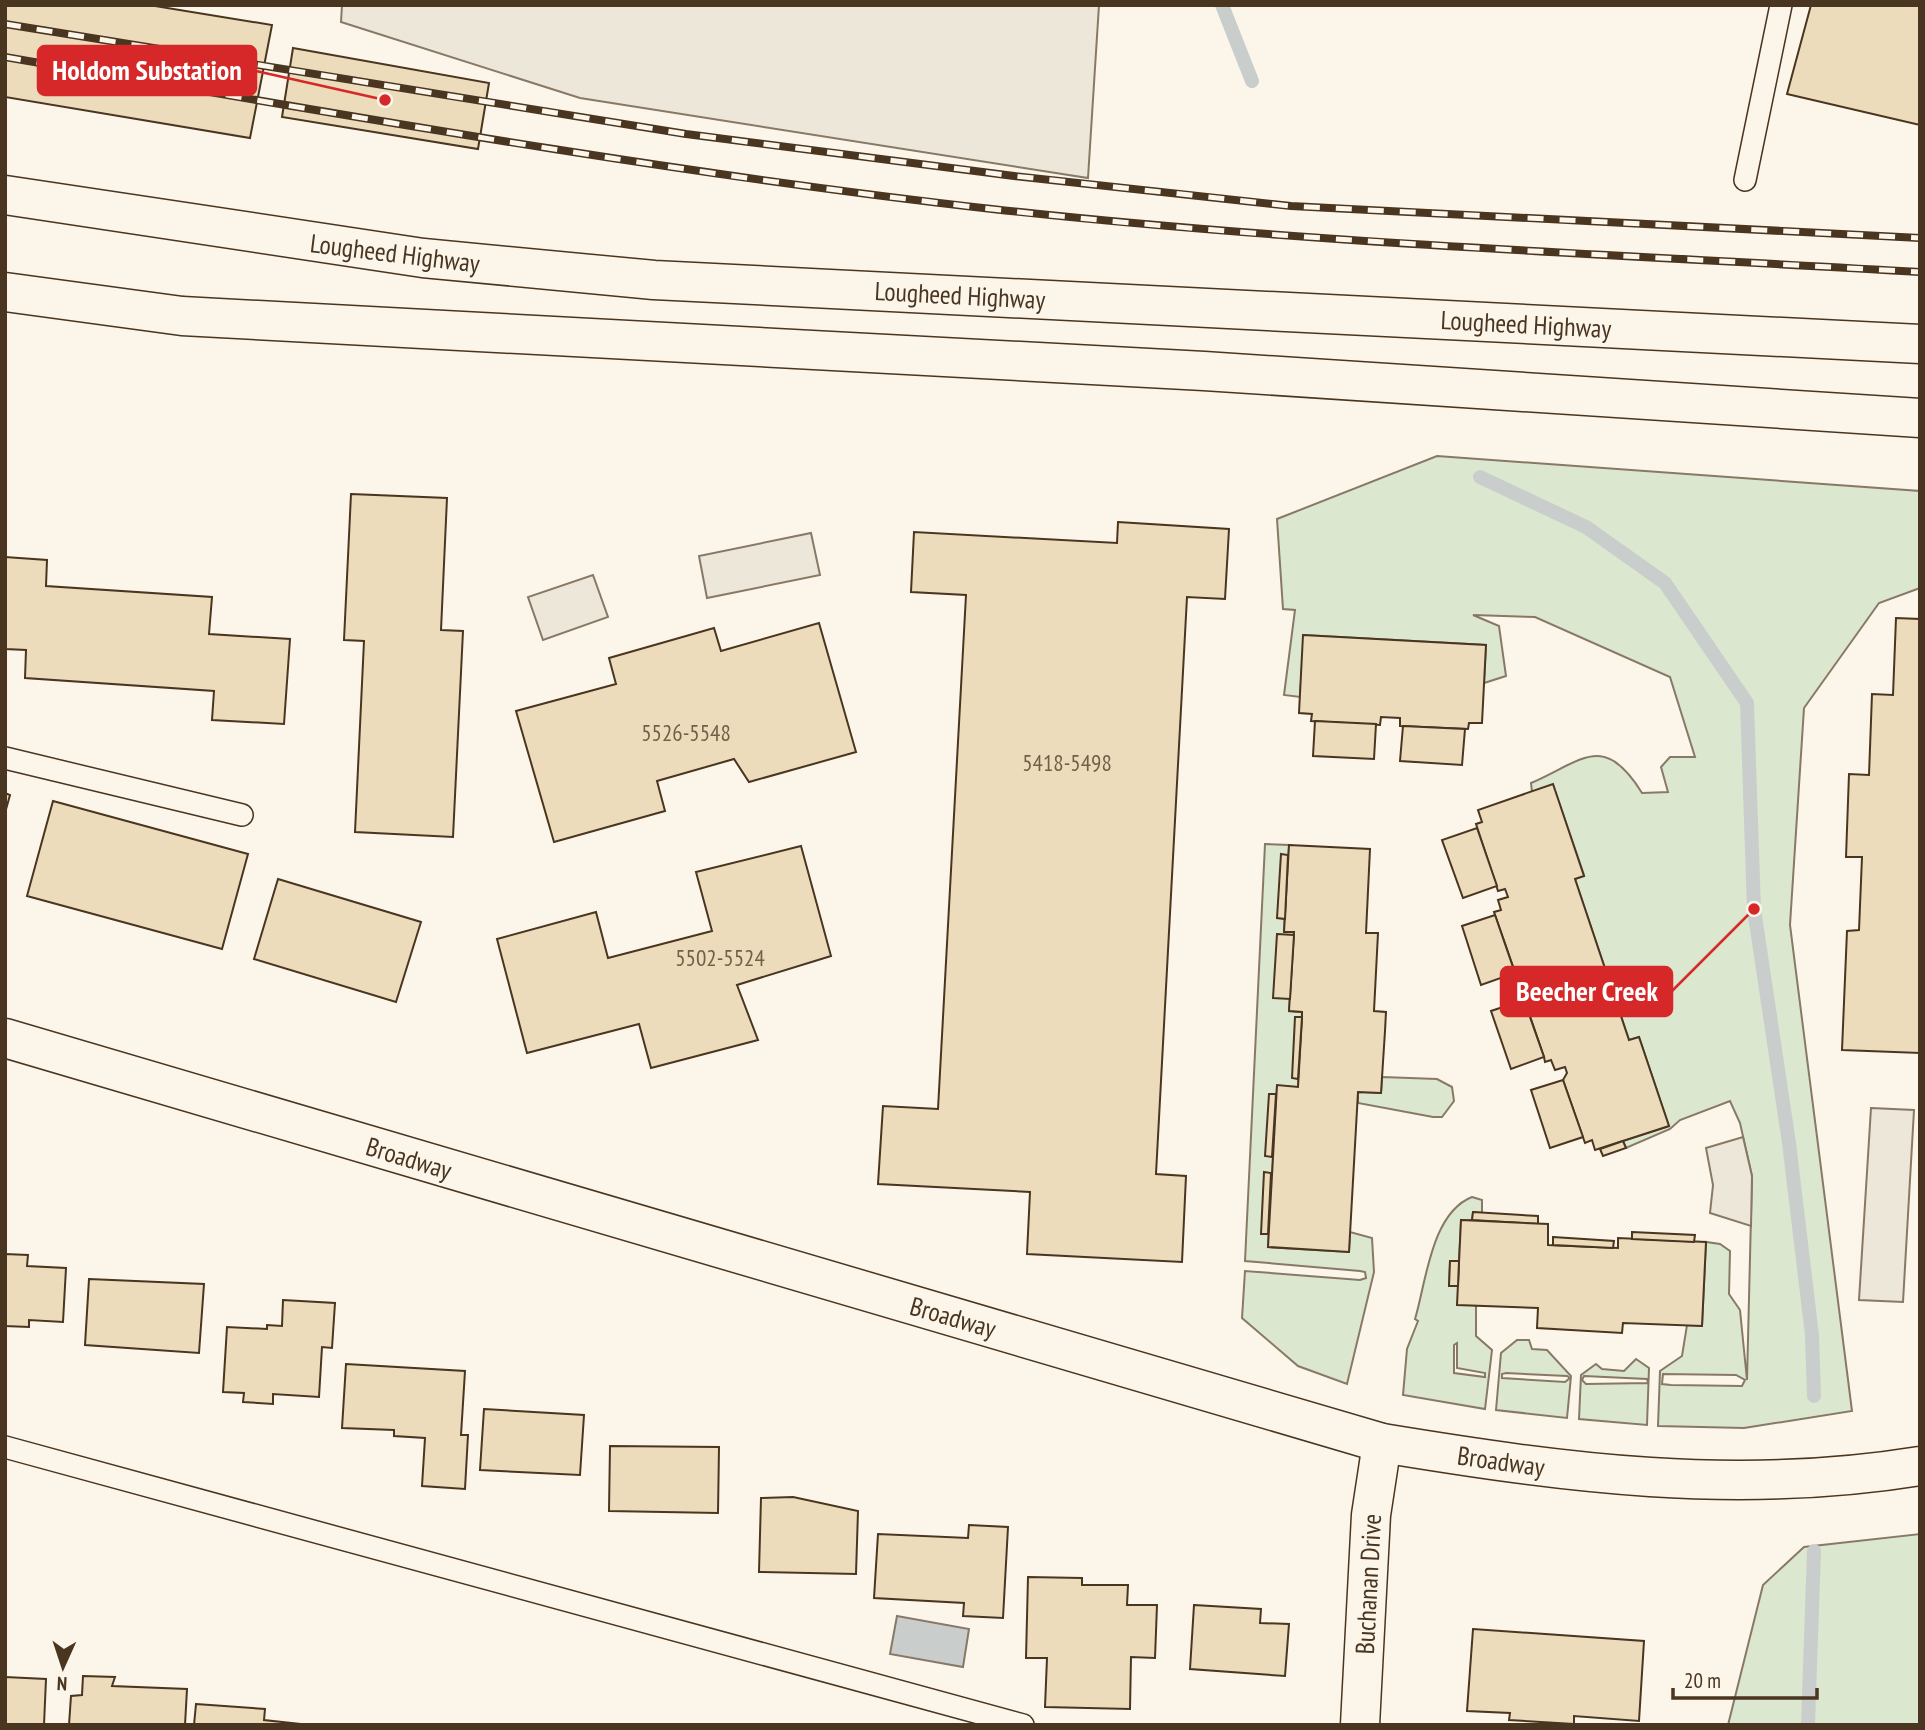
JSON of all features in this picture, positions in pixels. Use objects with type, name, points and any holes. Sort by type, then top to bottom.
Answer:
[{"type":"main road","name":"Lougheed Highway","points":[[5,195],[423,258],[654,280],[1920,344]]},
{"type":"main road","points":[[5,292],[182,316],[1204,371],[1920,418]]},
{"type":"main road","name":"Broadway","points":[[5,1038],[1382,1443],[1536,1467],[1630,1477],[1798,1481],[1920,1466]]},
{"type":"main road","name":"Buchanan Drive","points":[[1360,1725],[1371,1516],[1382,1443]]},
{"type":"lane","points":[[1745,180],[1781,5]]},
{"type":"lane","points":[[5,758],[242,815]]},
{"type":"lane","points":[[5,1447],[1023,1725]]},
{"type":"green space","points":[[1437,456],[1920,491],[1920,588],[1879,603],[1804,708],[1790,925],[1852,1411],[1744,1428],[1658,1426],[1660,1371],[1682,1356],[1687,1325],[1702,1326],[1706,1242],[1720,1244],[1730,1251],[1729,1294],[1740,1310],[1747,1380],[1752,1176],[1740,1123],[1730,1101],[1680,1120],[1670,1129],[1626,1148],[1623,1141],[1669,1126],[1639,1037],[1629,1040],[1575,879],[1584,875],[1553,785],[1532,792],[1531,783],[1591,756],[1616,762],[1642,793],[1668,792],[1661,767],[1670,757],[1695,757],[1670,677],[1535,617],[1473,615],[1499,626],[1506,676],[1484,683],[1486,645],[1304,635],[1300,697],[1284,695],[1295,610],[1283,609],[1277,519]],"holes":[[[1663,1374],[1736,1375],[1745,1380],[1742,1386],[1662,1384]]]},
{"type":"green space","points":[[1265,844],[1289,845],[1284,931],[1294,932],[1289,1011],[1302,1012],[1298,1087],[1277,1086],[1268,1247],[1349,1252],[1350,1232],[1372,1238],[1374,1272],[1347,1384],[1298,1366],[1242,1318],[1245,1271],[1360,1280],[1366,1278],[1365,1272],[1360,1271],[1245,1261]]},
{"type":"green space","points":[[1382,1077],[1437,1079],[1452,1087],[1454,1101],[1442,1117],[1358,1103],[1358,1092],[1381,1093]]},
{"type":"green space","points":[[1472,1197],[1482,1200],[1482,1213],[1473,1212],[1472,1220],[1461,1220],[1459,1261],[1450,1261],[1449,1285],[1458,1286],[1476,1306],[1476,1336],[1492,1350],[1485,1409],[1403,1395],[1407,1349],[1418,1321],[1415,1319],[1432,1251],[1447,1218],[1458,1205]],"holes":[[[1457,1343],[1457,1368],[1485,1373],[1485,1377],[1454,1373],[1454,1345]]]},
{"type":"green space","points":[[1517,1340],[1529,1340],[1532,1349],[1547,1350],[1571,1376],[1567,1418],[1496,1410],[1501,1353]],"holes":[[[1506,1373],[1570,1378],[1565,1382],[1502,1378],[1502,1374]]]},
{"type":"green space","points":[[1636,1359],[1649,1368],[1647,1425],[1579,1419],[1581,1375],[1596,1364],[1602,1369],[1624,1371]],"holes":[[[1584,1376],[1647,1379],[1648,1383],[1586,1384],[1582,1380]]]},
{"type":"green space","points":[[1920,1534],[1920,1725],[1728,1725],[1763,1585],[1804,1547]]},
{"type":"shaded area","points":[[342,5],[1099,5],[1088,178],[580,98],[341,22]]},
{"type":"shaded area","points":[[811,533],[820,575],[707,598],[699,556]]},
{"type":"shaded area","points":[[593,575],[608,617],[543,640],[528,597]]},
{"type":"shaded area","points":[[1871,1108],[1914,1110],[1903,1302],[1859,1300]]},
{"type":"shaded area","points":[[1743,1137],[1752,1176],[1751,1226],[1710,1213],[1713,1185],[1706,1148]]},
{"type":"shaded area","points":[[897,1616],[969,1629],[963,1667],[890,1654]]},
{"type":"building","points":[[5,5],[149,5],[272,25],[250,138],[5,97]]},
{"type":"building","points":[[1811,5],[1920,5],[1920,125],[1787,94]]},
{"type":"building","points":[[293,48],[489,83],[478,149],[282,117]]},
{"type":"building","points":[[351,494],[447,498],[441,630],[463,631],[453,837],[355,832],[364,641],[344,640]]},
{"type":"building","points":[[1118,522],[1229,529],[1225,599],[1187,597],[1156,1174],[1186,1176],[1182,1262],[1027,1254],[1030,1192],[878,1184],[883,1106],[938,1109],[966,595],[911,592],[914,532],[1117,543]]},
{"type":"building","points":[[5,557],[47,560],[46,586],[212,597],[209,634],[290,639],[284,724],[212,720],[214,691],[25,678],[26,650],[5,649]]},
{"type":"building","points":[[1896,618],[1920,619],[1920,1053],[1842,1050],[1847,931],[1859,930],[1862,857],[1846,857],[1849,774],[1869,775],[1872,694],[1893,695]]},
{"type":"building","points":[[819,623],[856,752],[749,782],[734,759],[657,781],[665,811],[554,842],[516,711],[616,684],[609,658],[714,628],[721,651]]},
{"type":"building","points":[[1303,635],[1486,645],[1482,723],[1469,723],[1468,729],[1400,726],[1400,718],[1381,717],[1380,725],[1311,721],[1312,714],[1299,713]]},
{"type":"building","points":[[1315,721],[1376,724],[1374,759],[1313,756]]},
{"type":"building","points":[[1403,726],[1465,729],[1462,765],[1400,761]]},
{"type":"building","points":[[1553,784],[1584,876],[1575,879],[1629,1040],[1639,1037],[1669,1126],[1595,1150],[1592,1140],[1585,1143],[1563,1080],[1567,1073],[1565,1067],[1555,1070],[1551,1060],[1545,1062],[1523,996],[1529,993],[1524,976],[1517,978],[1494,912],[1501,910],[1498,900],[1508,897],[1505,889],[1498,891],[1476,824],[1482,822],[1478,810]]},
{"type":"building","points":[[5,793],[10,795],[5,813]]},
{"type":"building","points":[[53,801],[248,854],[222,949],[27,896]]},
{"type":"building","points":[[1477,828],[1497,886],[1463,898],[1442,840]]},
{"type":"building","points":[[1289,845],[1370,849],[1366,933],[1378,933],[1374,1011],[1386,1012],[1381,1093],[1358,1092],[1349,1252],[1268,1247],[1277,1085],[1298,1087],[1302,1017],[1302,1012],[1289,1011],[1294,932],[1284,932]]},
{"type":"building","points":[[801,846],[831,956],[737,985],[758,1040],[651,1068],[639,1024],[527,1053],[497,939],[596,912],[608,958],[712,931],[696,872]]},
{"type":"building","points":[[1281,854],[1288,855],[1285,919],[1277,918]]},
{"type":"building","points":[[278,879],[421,922],[396,1002],[254,959]]},
{"type":"building","points":[[1495,915],[1515,973],[1481,985],[1462,926]]},
{"type":"building","points":[[1277,934],[1294,935],[1290,999],[1273,998]]},
{"type":"building","points":[[1524,1000],[1544,1057],[1511,1069],[1491,1011]]},
{"type":"building","points":[[1295,1017],[1302,1017],[1298,1079],[1292,1078]]},
{"type":"building","points":[[1563,1080],[1583,1137],[1550,1148],[1531,1090]]},
{"type":"building","points":[[1269,1094],[1276,1094],[1272,1157],[1265,1156]]},
{"type":"building","points":[[1623,1141],[1626,1148],[1603,1156],[1600,1149]]},
{"type":"building","points":[[1264,1172],[1271,1173],[1268,1234],[1261,1234]]},
{"type":"building","points":[[1473,1212],[1538,1216],[1538,1224],[1472,1220]]},
{"type":"building","points":[[1461,1220],[1548,1224],[1548,1245],[1618,1248],[1618,1238],[1706,1242],[1702,1326],[1623,1323],[1622,1333],[1537,1328],[1538,1308],[1457,1305]]},
{"type":"building","points":[[1632,1232],[1695,1235],[1694,1242],[1632,1239]]},
{"type":"building","points":[[1553,1237],[1614,1241],[1613,1248],[1553,1245]]},
{"type":"building","points":[[5,1254],[28,1255],[27,1266],[66,1268],[63,1322],[29,1320],[29,1327],[5,1326]]},
{"type":"building","points":[[1450,1261],[1459,1261],[1458,1286],[1449,1286]]},
{"type":"building","points":[[89,1279],[204,1284],[199,1353],[85,1345]]},
{"type":"building","points":[[283,1300],[335,1303],[332,1348],[322,1347],[319,1397],[273,1394],[273,1404],[243,1402],[244,1393],[223,1392],[227,1327],[267,1329],[267,1325],[282,1326]]},
{"type":"building","points":[[346,1364],[465,1371],[461,1435],[468,1435],[465,1489],[422,1486],[425,1438],[394,1436],[394,1430],[342,1428]]},
{"type":"building","points":[[484,1409],[584,1415],[580,1475],[480,1470]]},
{"type":"building","points":[[610,1446],[719,1447],[718,1513],[609,1511]]},
{"type":"building","points":[[793,1497],[858,1511],[856,1574],[759,1572],[761,1498]]},
{"type":"building","points":[[969,1525],[1008,1527],[1003,1618],[963,1616],[964,1603],[874,1598],[878,1534],[968,1538]]},
{"type":"building","points":[[1028,1577],[1082,1578],[1082,1585],[1128,1585],[1127,1605],[1157,1605],[1155,1658],[1131,1657],[1130,1709],[1045,1707],[1047,1658],[1026,1658]]},
{"type":"building","points":[[1194,1605],[1261,1609],[1260,1623],[1289,1624],[1285,1676],[1190,1669]]},
{"type":"building","points":[[1473,1629],[1644,1641],[1639,1721],[1574,1716],[1574,1724],[1509,1720],[1510,1713],[1467,1711]]},
{"type":"building","points":[[83,1676],[115,1677],[112,1686],[187,1689],[185,1725],[69,1725],[71,1696],[82,1695]]},
{"type":"building","points":[[5,1677],[46,1679],[44,1725],[5,1725]]},
{"type":"building","points":[[196,1704],[265,1709],[264,1720],[310,1725],[194,1725]]},
{"type":"waterway","points":[[1222,5],[1252,81]]},
{"type":"waterway","points":[[1480,477],[1586,527],[1665,583],[1747,703],[1754,909],[1789,1143],[1812,1335],[1814,1396]]},
{"type":"waterway","points":[[1808,1725],[1814,1551]]},
{"type":"railway","points":[[5,24],[686,134],[1014,176],[1291,206],[1920,238]]},
{"type":"railway","points":[[5,57],[374,120],[744,178],[992,209],[1339,239],[1920,272]]},
{"type":"place","name":"Holdom Substation","points":[[385,100]]},
{"type":"place","name":"Beecher Creek","points":[[1754,909]]}]
